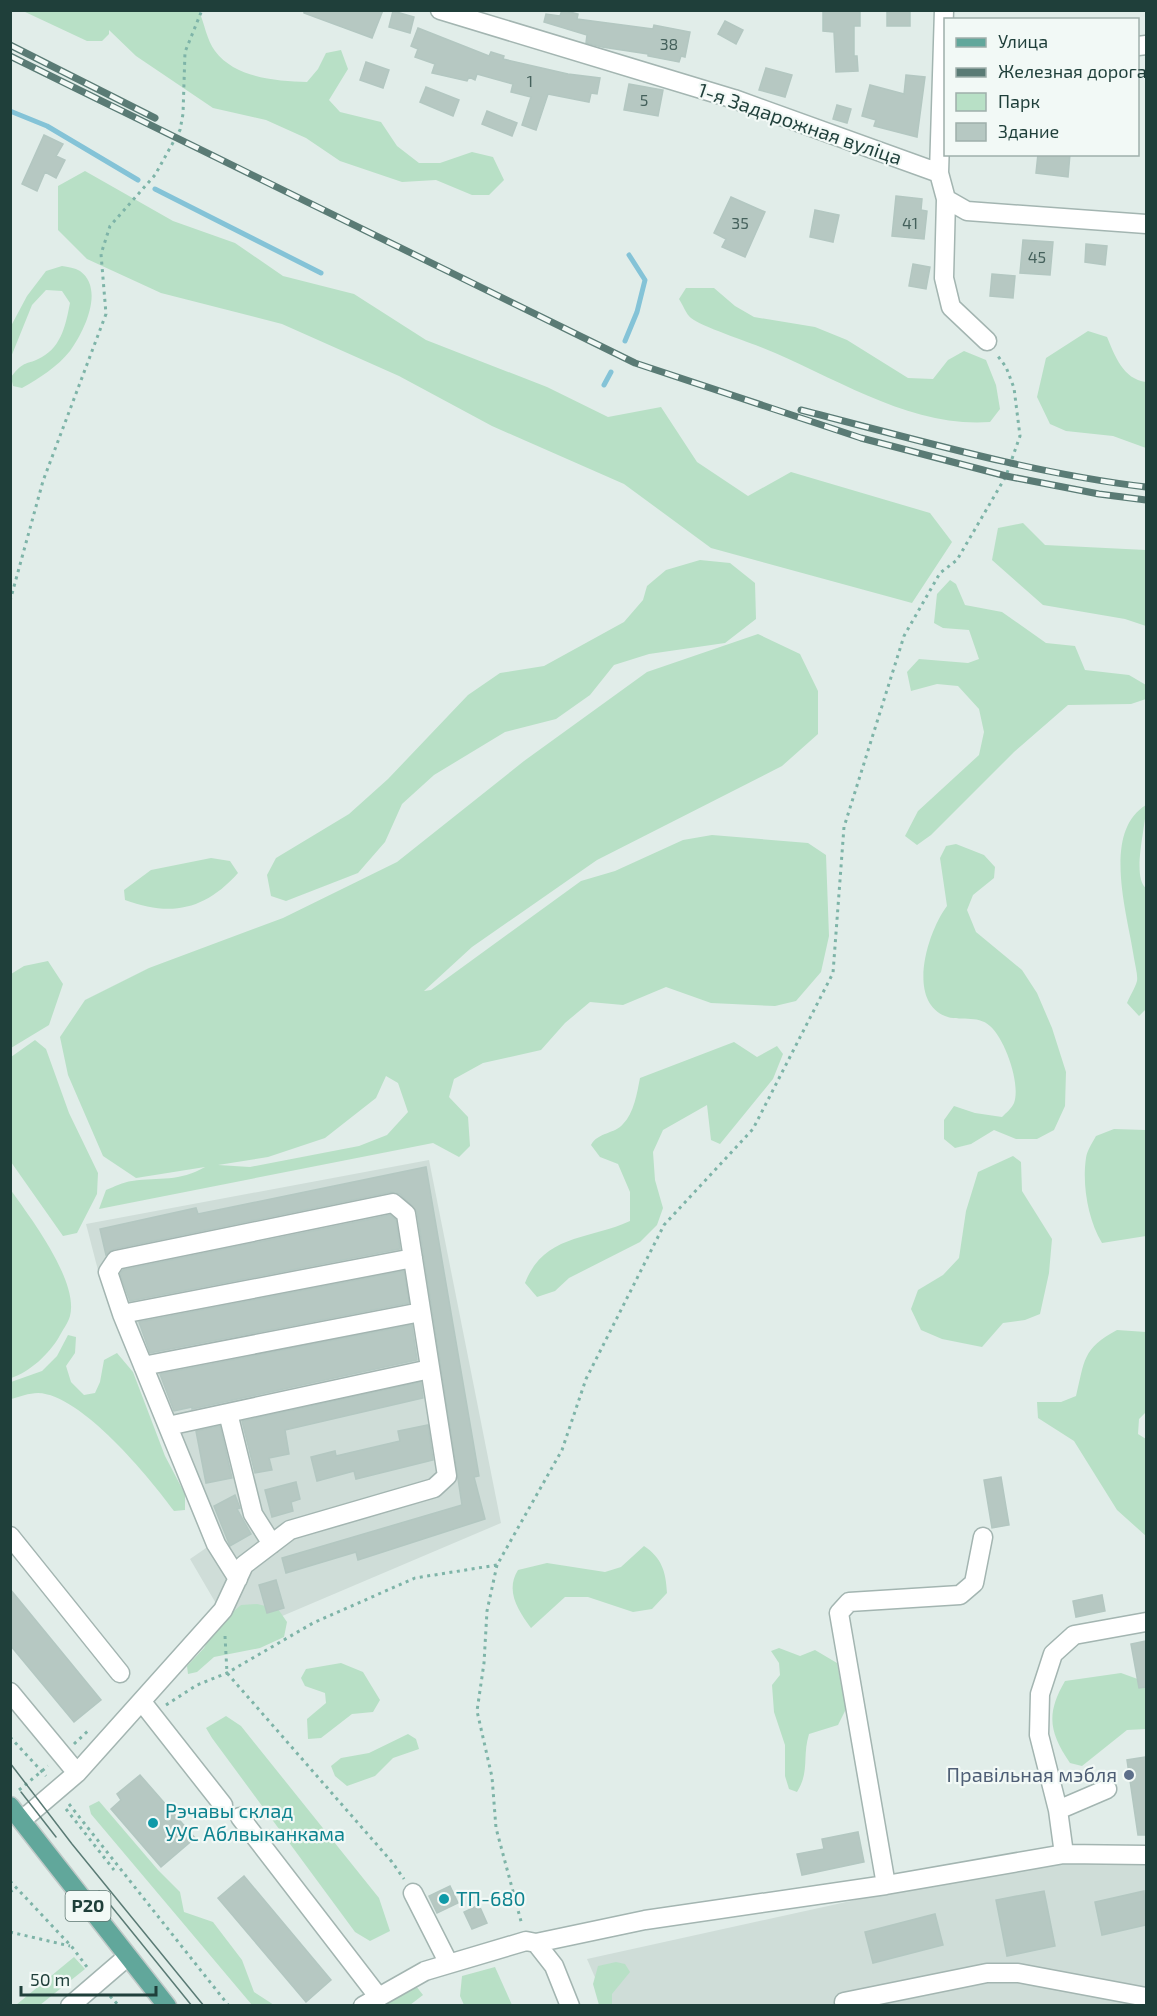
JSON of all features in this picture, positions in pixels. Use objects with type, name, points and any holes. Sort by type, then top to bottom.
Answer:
[{"type":"main road","name":"Р20","points":[[16,1806],[127,1957],[167,2006]]},
{"type":"street","name":"1-я Задарожная вуліца","points":[[440,10],[734,99],[939,173]]},
{"type":"street","points":[[944,10],[939,173],[946,199],[944,278],[951,307],[987,341]]},
{"type":"street","points":[[946,199],[967,211],[1146,224]]},
{"type":"street","points":[[16,1806],[58,1790],[77,1773],[224,1610],[238,1579],[244,1565],[290,1530],[434,1488],[447,1476],[406,1214],[393,1203],[116,1260],[108,1272],[122,1314],[216,1544],[238,1579]]},
{"type":"street","points":[[122,1314],[413,1258]]},
{"type":"street","points":[[143,1366],[421,1312]]},
{"type":"street","points":[[168,1426],[430,1369]]},
{"type":"street","points":[[228,1413],[253,1514],[272,1544]]},
{"type":"street","points":[[10,1536],[120,1673]]},
{"type":"street","points":[[886,1885],[839,1613],[849,1602],[960,1595],[974,1583],[982,1537]]},
{"type":"street","points":[[1064,1854],[1058,1810],[1039,1735],[1040,1694],[1053,1654],[1074,1635],[1146,1622]]},
{"type":"street","points":[[10,1692],[77,1773]]},
{"type":"street","points":[[142,1702],[223,1805]]},
{"type":"street","points":[[1058,1810],[1107,1789]]},
{"type":"street","points":[[240,1817],[370,2000],[425,1971],[531,1942],[645,1920],[886,1885],[1064,1854],[1146,1855]]},
{"type":"street","points":[[413,1893],[450,1964]]},
{"type":"street","points":[[531,1942],[554,1966],[570,2006]]},
{"type":"street","points":[[70,2006],[127,1957]]},
{"type":"street","points":[[844,2002],[987,1974],[1018,1974],[1146,1997]]},
{"type":"path","points":[[10,600],[44,482],[106,314],[101,254],[110,226],[155,175],[177,138],[183,114],[185,52],[202,10]]},
{"type":"path","points":[[531,1942],[496,1828],[492,1777],[477,1711],[484,1663],[487,1611],[497,1565],[562,1450],[586,1379],[664,1225],[753,1129],[833,973],[844,827],[904,636],[940,573],[957,560],[1006,476],[1020,436],[1014,388],[1006,367],[987,341]]},
{"type":"path","points":[[142,1702],[167,1705],[197,1685],[227,1673],[313,1623],[415,1578],[497,1565]]},
{"type":"path","points":[[224,1610],[227,1673],[392,1862],[413,1893]]},
{"type":"path","points":[[16,1806],[42,1771],[94,1726]]},
{"type":"path","points":[[10,1737],[94,1833],[229,2006]]},
{"type":"path","points":[[66,1809],[114,1870]]},
{"type":"path","points":[[88,1837],[94,1833]]},
{"type":"path","points":[[10,1881],[72,1947],[10,1932]]},
{"type":"path","points":[[10,1892],[16,1888]]},
{"type":"shaded area","points":[[429,1160],[501,1523],[235,1636],[190,1559],[209,1546],[99,1274],[86,1224]]},
{"type":"shaded area","points":[[1119,1855],[1146,1858],[1146,2005],[607,2005],[587,1959],[951,1879]]},
{"type":"green space","points":[[23,11],[199,11],[210,42],[223,60],[245,72],[282,81],[307,82],[318,69],[326,53],[341,50],[348,69],[329,100],[340,112],[381,122],[397,146],[419,163],[440,163],[472,152],[493,157],[504,180],[489,195],[472,195],[436,180],[402,182],[340,161],[306,138],[266,120],[213,108],[136,56],[109,30],[109,34],[102,41],[87,41]]},
{"type":"green space","points":[[85,171],[173,221],[235,243],[283,276],[354,294],[426,340],[547,387],[608,417],[661,407],[697,462],[748,496],[791,472],[930,513],[952,542],[912,603],[711,548],[624,484],[492,426],[399,376],[282,324],[161,293],[87,259],[58,230],[58,186]]},
{"type":"green space","points":[[62,266],[80,271],[91,288],[92,299],[86,322],[70,351],[60,362],[22,388],[13,386],[11,377],[16,371],[49,352],[62,333],[70,303],[62,291],[46,290],[32,305],[11,357],[11,326],[27,296],[46,271]]},
{"type":"green space","points":[[686,288],[714,288],[735,306],[754,317],[815,327],[847,340],[908,378],[933,379],[948,360],[964,351],[986,360],[996,385],[1000,409],[990,422],[960,422],[902,409],[696,321],[691,318],[679,299]]},
{"type":"green space","points":[[1088,331],[1107,337],[1121,366],[1131,376],[1146,382],[1146,448],[1113,436],[1066,431],[1050,424],[1037,397],[1046,358]]},
{"type":"green space","points":[[1023,523],[1045,545],[1146,550],[1146,626],[1125,619],[1043,605],[992,560],[998,528]]},
{"type":"green space","points":[[700,560],[730,563],[755,583],[756,619],[725,643],[649,654],[614,665],[590,695],[556,719],[505,732],[434,775],[402,804],[385,842],[358,873],[286,901],[271,896],[267,875],[276,858],[349,814],[388,779],[468,695],[500,673],[544,666],[624,622],[643,600],[647,586],[666,570]]},
{"type":"green space","points":[[950,580],[956,584],[965,605],[1002,612],[1046,643],[1075,646],[1085,670],[1129,675],[1146,685],[1146,699],[1131,704],[1068,705],[1014,752],[931,835],[917,845],[905,836],[918,811],[979,755],[984,732],[979,709],[958,686],[937,684],[911,691],[907,672],[919,659],[968,663],[979,659],[969,630],[943,628],[934,623],[937,594]]},
{"type":"green space","points":[[758,634],[800,654],[818,691],[818,734],[782,766],[597,860],[472,947],[424,991],[431,990],[581,881],[615,871],[683,840],[712,835],[808,843],[826,855],[829,936],[821,972],[796,1001],[775,1006],[711,1003],[666,987],[623,1005],[590,1002],[565,1023],[541,1050],[483,1063],[454,1079],[449,1097],[468,1117],[470,1146],[459,1157],[433,1143],[99,1209],[106,1190],[125,1182],[178,1177],[205,1167],[136,1178],[103,1156],[68,1075],[60,1037],[85,1000],[149,968],[283,918],[397,862],[524,761],[647,672]],"holes":[[[386,1076],[398,1083],[408,1112],[387,1135],[359,1146],[250,1167],[218,1165],[268,1157],[325,1138],[376,1098]]]},
{"type":"green space","points":[[1146,805],[1140,873],[1146,888],[1146,1009],[1139,1016],[1127,1003],[1136,984],[1137,976],[1123,898],[1121,854],[1124,834],[1132,818]]},
{"type":"green space","points":[[956,844],[984,855],[995,867],[994,878],[973,895],[967,910],[976,932],[1022,970],[1037,993],[1052,1028],[1066,1072],[1065,1106],[1054,1130],[1037,1139],[1016,1139],[994,1130],[971,1144],[955,1148],[944,1139],[944,1120],[954,1106],[975,1113],[1002,1117],[1013,1105],[1016,1095],[1010,1062],[996,1032],[985,1022],[979,1020],[945,1016],[933,1008],[926,996],[923,981],[924,964],[933,931],[947,906],[940,858],[946,846]]},
{"type":"green space","points":[[211,858],[230,861],[238,873],[213,895],[200,902],[172,909],[157,908],[125,900],[124,890],[151,870]]},
{"type":"green space","points":[[48,961],[63,984],[49,1025],[11,1048],[11,974],[24,966]]},
{"type":"green space","points":[[35,1040],[46,1049],[69,1113],[98,1173],[97,1194],[77,1233],[63,1236],[11,1162],[11,1057]]},
{"type":"green space","points":[[734,1042],[757,1057],[777,1046],[783,1054],[773,1079],[720,1144],[711,1140],[707,1105],[663,1130],[653,1152],[655,1180],[663,1208],[657,1225],[640,1242],[569,1278],[555,1291],[537,1297],[525,1283],[533,1267],[544,1255],[569,1241],[630,1221],[630,1192],[618,1164],[600,1157],[591,1145],[598,1138],[616,1130],[627,1119],[634,1103],[640,1078]]},
{"type":"green space","points":[[1114,1129],[1146,1130],[1146,1236],[1102,1243],[1093,1224],[1087,1202],[1086,1158],[1096,1136]]},
{"type":"green space","points":[[1013,1156],[1021,1162],[1022,1191],[1052,1239],[1049,1273],[1040,1314],[1025,1320],[1003,1323],[982,1347],[942,1339],[921,1330],[911,1309],[918,1290],[943,1275],[959,1258],[966,1211],[978,1172]]},
{"type":"green space","points":[[10,1189],[51,1250],[67,1285],[71,1302],[69,1319],[50,1350],[32,1367],[11,1378]]},
{"type":"green space","points":[[1117,1330],[1146,1332],[1146,1412],[1139,1419],[1138,1434],[1146,1439],[1146,1536],[1117,1510],[1074,1441],[1038,1418],[1037,1402],[1061,1402],[1076,1396],[1084,1364],[1091,1350],[1097,1343]]},
{"type":"green space","points":[[68,1335],[76,1337],[75,1353],[66,1366],[71,1382],[84,1395],[95,1393],[100,1382],[104,1360],[117,1353],[133,1372],[165,1456],[185,1494],[185,1510],[174,1511],[132,1459],[94,1422],[74,1407],[55,1397],[38,1393],[11,1399],[11,1382],[42,1371],[57,1356]]},
{"type":"green space","points":[[644,1546],[659,1561],[666,1585],[667,1593],[652,1609],[633,1612],[588,1597],[565,1597],[531,1628],[518,1607],[513,1585],[518,1570],[547,1563],[605,1572],[621,1567]]},
{"type":"green space","points":[[257,1604],[278,1609],[287,1622],[284,1637],[260,1648],[214,1657],[197,1672],[188,1674],[187,1666],[204,1648],[215,1627],[241,1605]]},
{"type":"green space","points":[[779,1648],[800,1656],[815,1650],[837,1663],[846,1709],[838,1725],[809,1734],[805,1770],[797,1792],[789,1789],[785,1776],[785,1745],[774,1712],[772,1685],[780,1675],[779,1663],[771,1651]]},
{"type":"green space","points":[[341,1663],[363,1672],[380,1700],[373,1712],[352,1714],[321,1738],[308,1739],[307,1719],[326,1703],[325,1693],[305,1686],[301,1678],[306,1669]]},
{"type":"green space","points":[[1121,1673],[1146,1682],[1146,1729],[1127,1730],[1082,1766],[1070,1763],[1058,1742],[1052,1723],[1055,1703],[1065,1681]]},
{"type":"green space","points":[[226,1716],[241,1726],[379,1898],[390,1931],[370,1941],[355,1932],[206,1728]]},
{"type":"green space","points":[[408,1734],[416,1739],[419,1749],[393,1758],[375,1776],[347,1786],[335,1776],[331,1766],[341,1758],[369,1753]]},
{"type":"green space","points":[[99,1801],[158,1870],[180,1892],[184,1912],[213,1922],[242,1960],[254,1992],[274,2005],[252,2005],[91,1814],[89,1806]]},
{"type":"green space","points":[[74,1957],[85,1969],[40,2005],[16,2005]]},
{"type":"green space","points":[[616,1962],[625,1964],[630,1972],[612,1994],[612,2005],[599,2005],[593,1984],[598,1966]]},
{"type":"green space","points":[[495,1967],[512,2005],[464,2005],[460,1996],[462,1976]]},
{"type":"green space","points":[[416,1986],[423,1995],[410,2005],[375,2006]]},
{"type":"building","points":[[304,10],[383,10],[372,38],[304,13]]},
{"type":"building","points":[[562,10],[578,14],[577,19],[653,29],[654,25],[690,32],[685,57],[681,56],[679,62],[586,43],[587,35],[544,22],[546,14],[560,16]]},
{"type":"building","points":[[823,10],[860,10],[860,26],[854,26],[854,56],[857,56],[858,71],[836,72],[834,32],[823,31]]},
{"type":"building","points":[[887,10],[910,10],[910,26],[887,26]]},
{"type":"building","points":[[393,11],[414,17],[410,33],[389,27]]},
{"type":"building","points":[[725,21],[743,30],[736,44],[718,34]]},
{"type":"building","points":[[418,28],[489,56],[491,52],[504,56],[503,59],[568,74],[600,78],[597,94],[591,93],[589,102],[548,94],[536,130],[522,125],[531,97],[511,92],[513,84],[477,74],[475,80],[469,77],[467,81],[432,73],[435,64],[415,57],[418,49],[411,46]]},
{"type":"building","points":[[366,62],[389,70],[383,88],[360,80]]},
{"type":"building","points":[[766,68],[792,75],[785,97],[759,90]]},
{"type":"building","points":[[906,75],[925,77],[917,137],[874,126],[876,120],[862,116],[870,85],[904,94]]},
{"type":"building","points":[[629,84],[663,90],[658,116],[624,110]]},
{"type":"building","points":[[426,87],[459,100],[453,116],[420,102]]},
{"type":"building","points":[[837,105],[851,109],[847,123],[833,119]]},
{"type":"building","points":[[487,111],[517,123],[512,136],[482,124]]},
{"type":"building","points":[[44,135],[63,144],[56,156],[65,160],[56,178],[45,172],[37,191],[22,184]]},
{"type":"building","points":[[1038,156],[1070,156],[1068,177],[1036,173]]},
{"type":"building","points":[[896,196],[922,199],[921,210],[927,211],[924,239],[892,236]]},
{"type":"building","points":[[731,197],[765,212],[745,257],[722,247],[726,239],[714,233]]},
{"type":"building","points":[[815,210],[839,215],[833,242],[810,237]]},
{"type":"building","points":[[1023,240],[1053,242],[1050,275],[1020,273]]},
{"type":"building","points":[[1086,244],[1107,246],[1105,265],[1085,262]]},
{"type":"building","points":[[913,264],[930,267],[926,289],[909,286]]},
{"type":"building","points":[[992,274],[1015,276],[1013,298],[990,296]]},
{"type":"building","points":[[426,1167],[479,1476],[474,1477],[485,1519],[358,1560],[356,1552],[286,1573],[282,1558],[462,1505],[417,1212],[400,1194],[391,1192],[114,1249],[106,1255],[100,1229],[196,1208],[198,1214]]},
{"type":"building","points":[[390,1215],[396,1220],[400,1249],[130,1301],[120,1274],[123,1270]]},
{"type":"building","points":[[404,1271],[409,1303],[150,1353],[139,1322]]},
{"type":"building","points":[[412,1325],[417,1360],[192,1409],[192,1407],[174,1411],[160,1374]]},
{"type":"building","points":[[421,1382],[423,1398],[285,1430],[289,1454],[269,1458],[272,1470],[255,1473],[242,1421]]},
{"type":"building","points":[[428,1425],[433,1460],[356,1479],[354,1471],[317,1481],[311,1457],[335,1451],[336,1456],[400,1441],[398,1431]]},
{"type":"building","points":[[220,1426],[232,1478],[206,1483],[196,1431]]},
{"type":"building","points":[[1001,1477],[1009,1525],[992,1528],[984,1480]]},
{"type":"building","points":[[296,1482],[300,1499],[291,1502],[293,1511],[272,1517],[265,1490]]},
{"type":"building","points":[[235,1495],[240,1508],[237,1509],[251,1534],[230,1546],[214,1506]]},
{"type":"building","points":[[276,1580],[284,1608],[267,1613],[259,1585]]},
{"type":"building","points":[[10,1589],[101,1700],[74,1722],[10,1645]]},
{"type":"building","points":[[1102,1595],[1105,1611],[1076,1617],[1073,1601]]},
{"type":"building","points":[[1146,1641],[1146,1687],[1139,1688],[1131,1644]]},
{"type":"building","points":[[1146,1757],[1146,1835],[1138,1835],[1127,1760]]},
{"type":"building","name":"Рэчавы склад УУС Аблвыканкама","points":[[140,1775],[195,1838],[161,1867],[111,1809],[121,1800],[117,1794]]},
{"type":"building","points":[[858,1832],[864,1862],[802,1875],[797,1854],[824,1849],[822,1839]]},
{"type":"building","points":[[244,1876],[331,1980],[306,2002],[218,1898]]},
{"type":"building","name":"ТП-680","points":[[450,1886],[458,1903],[437,1913],[429,1896]]},
{"type":"building","points":[[1044,1891],[1055,1946],[1007,1956],[996,1900]]},
{"type":"building","points":[[1144,1891],[1146,1925],[1102,1935],[1095,1902]]},
{"type":"building","points":[[479,1905],[487,1923],[472,1929],[464,1912]]},
{"type":"building","points":[[935,1914],[943,1945],[873,1963],[865,1932]]},
{"type":"waterway","points":[[10,111],[47,126],[138,180]]},
{"type":"waterway","points":[[155,189],[321,273]]},
{"type":"waterway","points":[[625,341],[637,312],[645,280],[629,255]]},
{"type":"waterway","points":[[604,385],[611,372]]},
{"type":"tram line","points":[[10,1763],[72,1844],[204,2006]]},
{"type":"tram line","points":[[21,1792],[56,1837]]},
{"type":"tram line","points":[[99,1891],[192,2006]]},
{"type":"railway","points":[[10,45],[155,118]]},
{"type":"railway","points":[[10,56],[635,363],[861,438],[1006,476],[1099,494],[1146,500]]},
{"type":"railway","points":[[801,410],[1015,464],[1146,487]]},
{"type":"place","name":"Правільная мэбля","points":[[1129,1775]]},
{"type":"place","name":"Рэчавы склад УУС Аблвыканкама","points":[[153,1823]]},
{"type":"place","name":"ТП-680","points":[[444,1899]]}]
